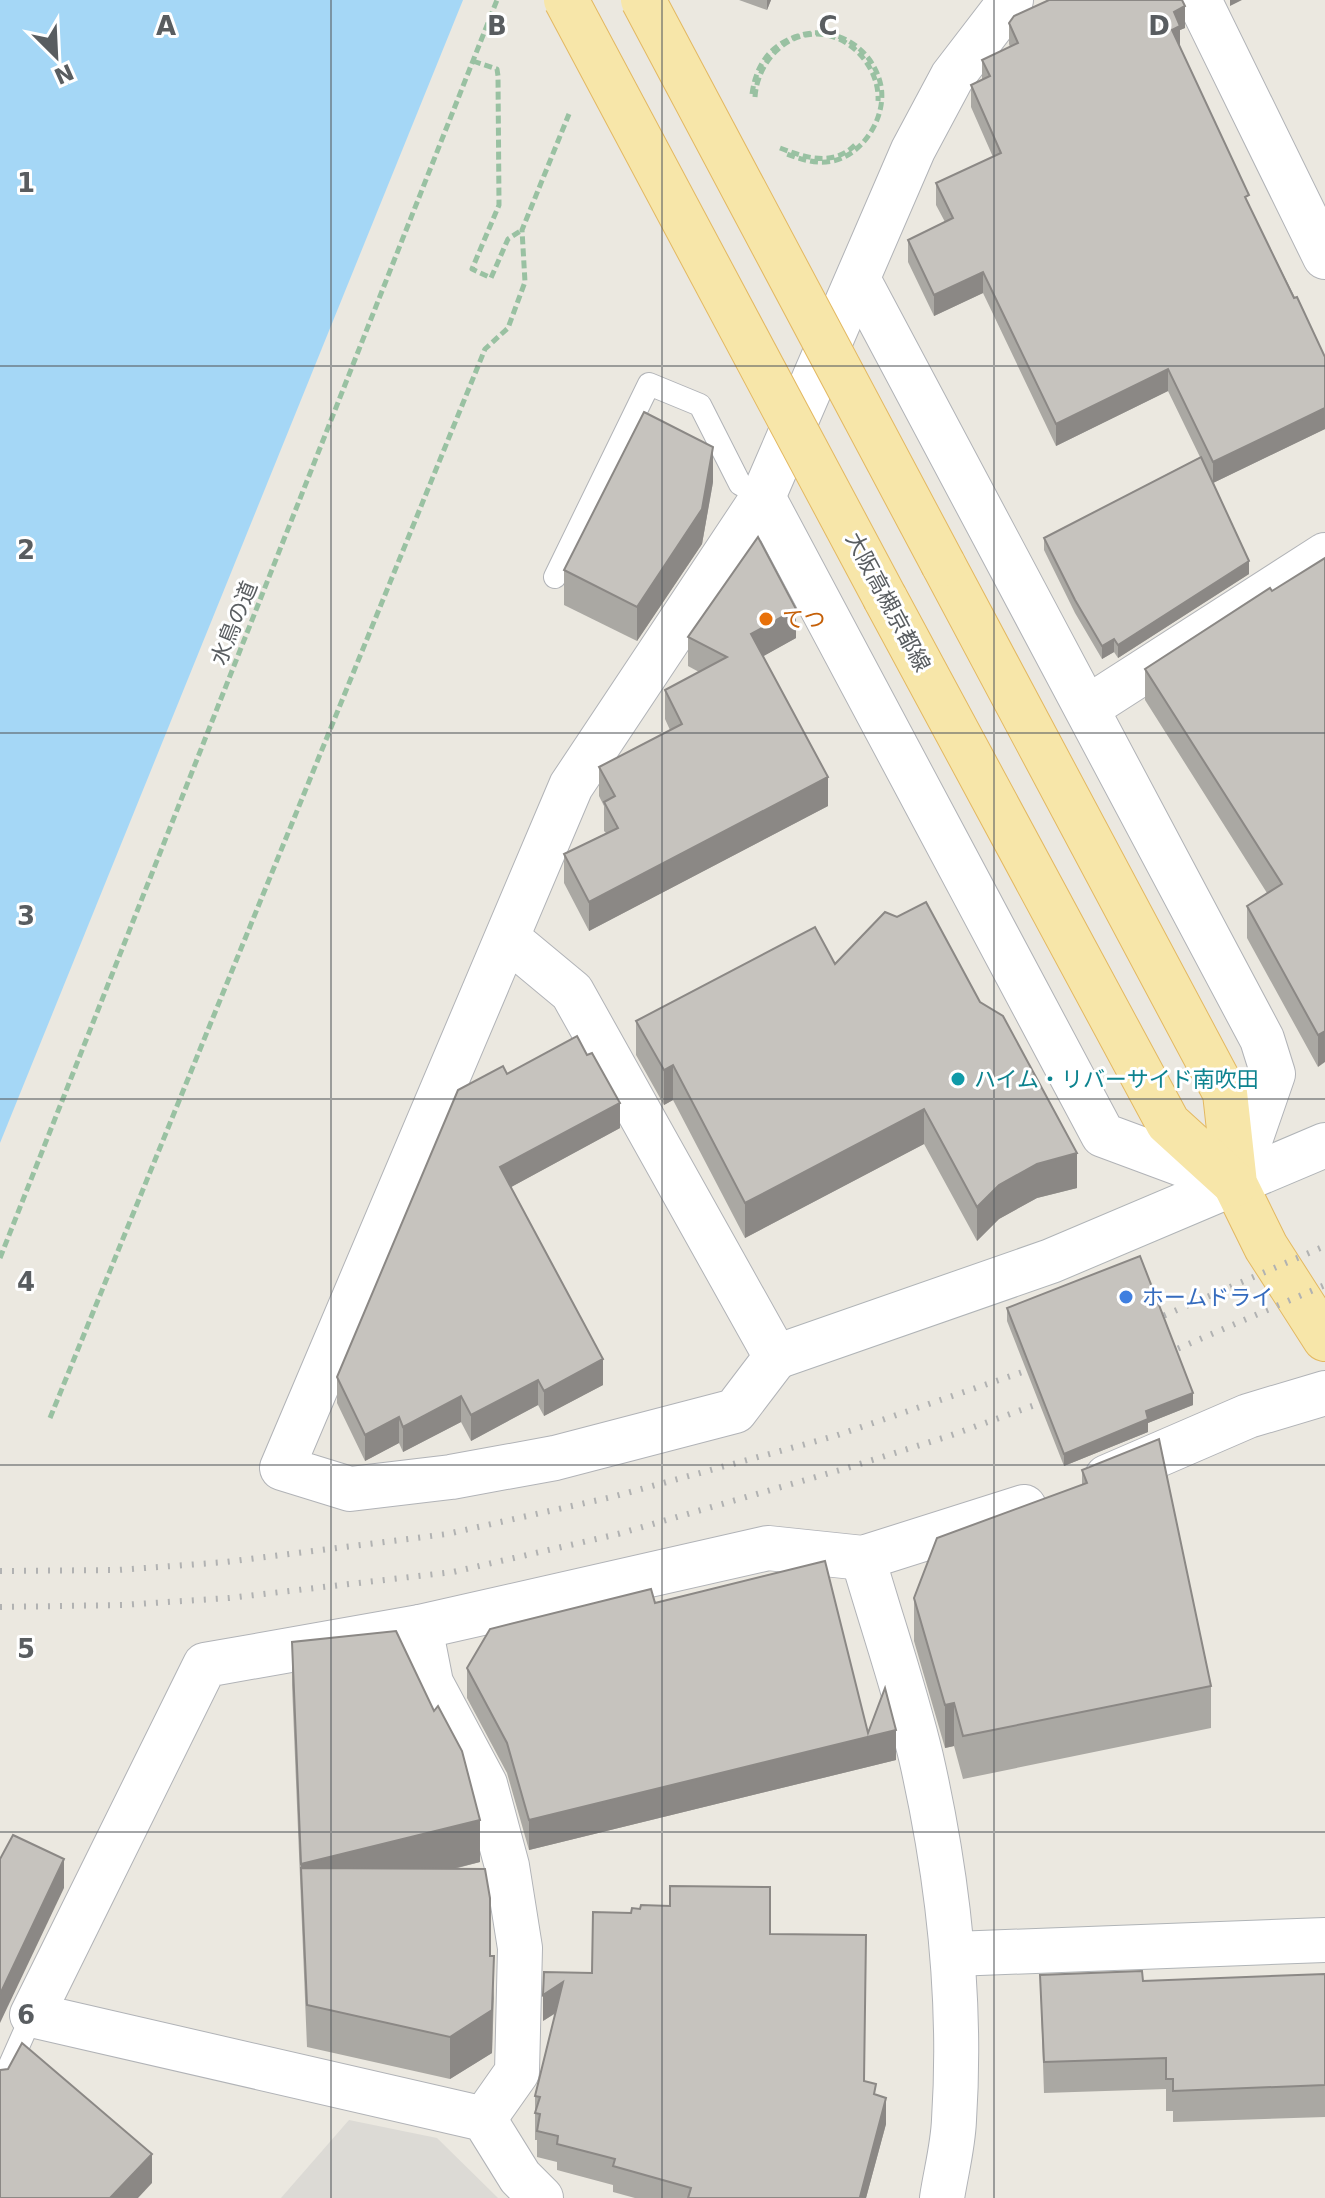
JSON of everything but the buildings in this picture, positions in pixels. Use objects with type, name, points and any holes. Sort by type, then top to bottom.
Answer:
[{"type":"main road","name":"大阪高槻京都線","points":[[566,0],[1168,1123],[1235,1184]]},
{"type":"main road","name":"大阪高槻京都線","points":[[643,0],[1225,1093],[1235,1184],[1266,1247],[1325,1339]]},
{"type":"street","points":[[1011,0],[952,77],[913,150],[763,497],[571,786],[282,1468],[350,1489],[451,1477],[555,1458],[735,1411],[776,1357],[1051,1261],[1325,1145]]},
{"type":"street","points":[[1199,0],[1325,257]]},
{"type":"street","points":[[858,279],[1262,1039],[1273,1074],[1235,1184]]},
{"type":"street","points":[[763,497],[1103,1135],[1235,1184]]},
{"type":"street","points":[[1087,708],[1325,555]]},
{"type":"street","points":[[507,938],[572,992],[776,1357]]},
{"type":"street","points":[[541,2198],[520,2177],[484,2119],[32,2015],[205,1665],[420,1627],[768,1548],[863,1558],[982,1522],[1063,1493],[1248,1416],[1325,1393]]},
{"type":"street","points":[[863,1558],[920,1755],[954,1954],[957,2037],[954,2123],[942,2198]]},
{"type":"street","points":[[420,1627],[431,1683],[485,1784],[507,1866],[520,1948],[517,2072],[484,2119]]},
{"type":"street","points":[[954,1954],[1325,1940]]},
{"type":"lane","points":[[555,577],[649,384],[700,405],[740,484],[763,497]]},
{"type":"lane","points":[[0,2087],[32,2015]]},
{"type":"path","name":"水鳥の道","points":[[0,1258],[497,0]]},
{"type":"path","points":[[755,106],[751,95],[755,74],[768,52],[791,38],[814,31],[838,35],[860,48],[874,68],[881,87],[880,111],[872,133],[852,152],[829,162],[806,161],[778,150],[771,141],[776,153]]},
{"type":"path","points":[[473,61],[497,69],[499,205],[472,269],[491,278],[508,239],[522,230]]},
{"type":"path","points":[[50,1418],[485,349],[508,328],[525,282],[522,230],[575,100]]},
{"type":"shaded area","points":[[349,2120],[437,2138],[498,2198],[281,2198]]},
{"type":"water","points":[[0,0],[463,0],[0,1143]]},
{"type":"railway","points":[[1142,1325],[1325,1246]]},
{"type":"railway","points":[[1156,1358],[1325,1285]]},
{"type":"railway","points":[[0,1571],[118,1570],[226,1562],[447,1534],[612,1497],[835,1436],[1049,1363]]},
{"type":"railway","points":[[0,1607],[122,1605],[229,1598],[453,1572],[618,1534],[847,1468],[1060,1396]]},
{"type":"place","name":"てつ","points":[[766,619]]},
{"type":"place","name":"ハイム・リバーサイド南吹田","points":[[958,1079]]},
{"type":"place","name":"ホームドライ","points":[[1126,1297]]}]
